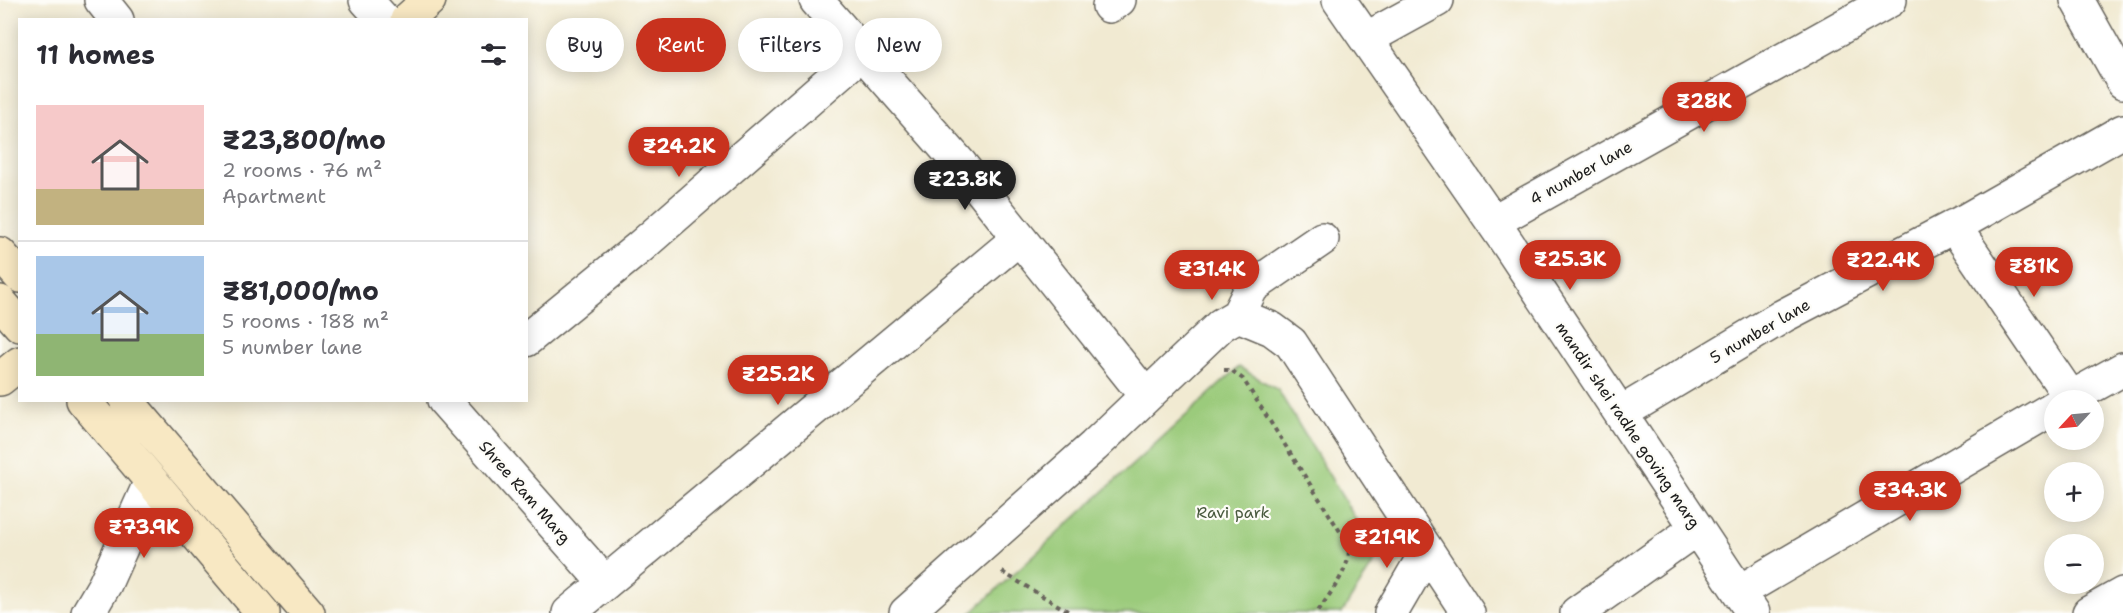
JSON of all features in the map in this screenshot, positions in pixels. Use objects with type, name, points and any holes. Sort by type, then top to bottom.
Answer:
[{"type":"street","points":[[101,0],[115,18]]},
{"type":"street","points":[[366,0],[382,18]]},
{"type":"street","points":[[408,18],[429,0]]},
{"type":"street","points":[[816,0],[855,45]]},
{"type":"street","name":"mandir shei radhe goving marg","points":[[1339,0],[1492,222],[1746,602]]},
{"type":"street","points":[[1366,39],[1437,0]]},
{"type":"street","points":[[2078,0],[2123,82]]},
{"type":"street","name":"4 number lane","points":[[1492,222],[1885,1]]},
{"type":"street","points":[[528,338],[640,247],[855,59]]},
{"type":"street","points":[[879,72],[961,165],[1145,395]]},
{"type":"street","name":"5 number lane","points":[[1621,413],[1783,316],[1954,226],[2123,131]]},
{"type":"street","points":[[1954,226],[2056,390]]},
{"type":"street","points":[[569,613],[1019,238]]},
{"type":"street","points":[[906,613],[1094,446],[1221,325],[1239,315],[1252,287],[1322,239]]},
{"type":"street","points":[[0,254],[18,274]]},
{"type":"street","points":[[0,302],[18,323]]},
{"type":"street","points":[[1239,315],[1272,329],[1291,343],[1468,613]]},
{"type":"street","points":[[0,379],[18,365]]},
{"type":"street","points":[[2085,390],[2123,369]]},
{"type":"street","points":[[85,402],[263,613]]},
{"type":"street","points":[[128,402],[308,613]]},
{"type":"street","name":"Shree Ram Marg","points":[[449,402],[605,583]]},
{"type":"street","points":[[1746,602],[2044,415]]},
{"type":"street","points":[[88,613],[105,584],[151,481]]},
{"type":"street","points":[[1577,613],[1696,528]]},
{"type":"street","points":[[1391,613],[1427,551]]},
{"type":"street","points":[[2090,613],[2123,594]]},
{"type":"path","points":[[1216,374],[1225,369],[1232,370],[1243,379],[1348,544],[1349,554],[1345,566],[1317,613]]},
{"type":"path","points":[[998,567],[1071,613]]},
{"type":"green space","name":"Ravi park","points":[[1239,367],[1278,390],[1378,556],[1342,613],[971,613]]}]
